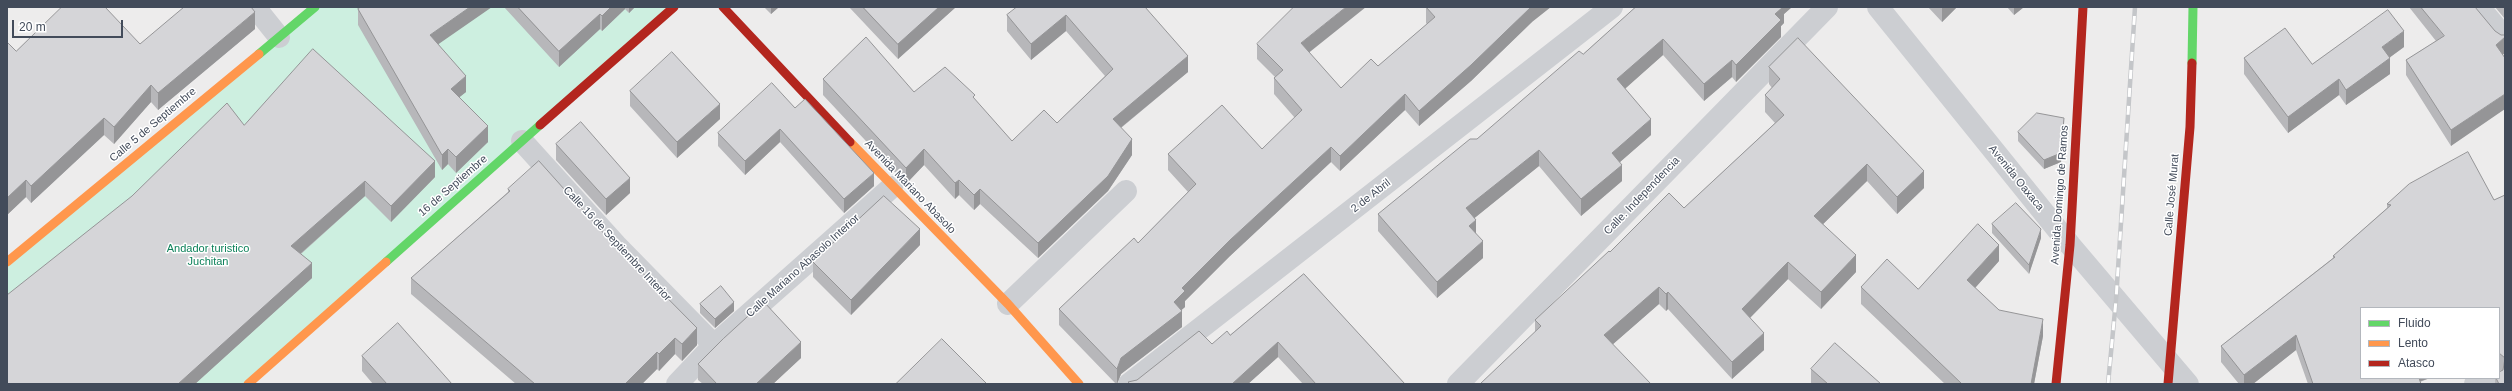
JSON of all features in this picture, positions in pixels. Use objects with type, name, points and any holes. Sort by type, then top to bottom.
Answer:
[{"type":"street","points":[[255,7],[279,37]]},
{"type":"street","name":"Calle 5 de Septiembre","points":[[7,262],[315,7]]},
{"type":"street","name":"16 de Septiembre","points":[[248,384],[674,7]]},
{"type":"street","name":"Avenida Mariano Abasolo","points":[[723,7],[892,187],[1008,304],[1079,384]]},
{"type":"street","name":"2 de Abril","points":[[1129,384],[1612,7]]},
{"type":"street","name":"Calle. Independencia","points":[[1458,384],[1827,7]]},
{"type":"street","name":"Avenida Oaxaca","points":[[1878,7],[2070,245],[2170,374],[2188,384]]},
{"type":"street","name":"Avenida Domingo de Ramos","points":[[2056,384],[2070,245],[2084,7]]},
{"type":"street","name":"Calle José Murat","points":[[2170,374],[2190,127],[2193,7]]},
{"type":"street","points":[[2479,7],[2505,38]]},
{"type":"street","name":"Calle 16 de Septiembre Interior","points":[[522,141],[616,245],[714,345]]},
{"type":"street","name":"Calle Mariano Abasolo Interior","points":[[677,384],[714,345],[892,187]]},
{"type":"street","points":[[1008,304],[1126,191]]},
{"type":"street","points":[[2474,384],[2490,379]]},
{"type":"green space","name":"Andador turistico Juchitan","points":[[315,7],[674,7],[248,384],[7,384],[7,262]]},
{"type":"building","points":[[62,7],[105,7],[140,44],[184,7],[251,7],[255,12],[158,93],[151,85],[114,127],[104,118],[31,186],[26,180],[7,198],[7,42],[16,51]]},
{"type":"building","points":[[361,7],[470,7],[430,35],[466,76],[451,89],[488,126],[456,157],[448,149],[442,155],[358,9]]},
{"type":"building","points":[[518,7],[611,7],[602,16],[600,14],[559,51]]},
{"type":"building","points":[[863,7],[939,7],[898,44]]},
{"type":"building","points":[[1017,7],[1145,7],[1188,56],[1113,119],[1132,139],[1108,176],[1038,243],[980,189],[974,195],[959,180],[955,183],[924,149],[906,168],[823,79],[866,37],[914,92],[945,67],[975,95],[973,97],[1012,141],[1044,110],[1057,123],[1113,69],[1066,15],[1031,44],[1007,15]]},
{"type":"building","points":[[1294,7],[1346,7],[1301,43],[1341,88],[1371,59],[1378,66],[1435,17],[1426,7],[1531,7],[1471,65],[1419,111],[1405,94],[1340,156],[1331,147],[1230,240],[1182,288],[1185,291],[1174,302],[1182,311],[1121,358],[1117,369],[1059,309],[1134,238],[1138,243],[1196,184],[1168,154],[1222,105],[1262,149],[1302,110],[1274,78],[1283,70],[1257,44]]},
{"type":"building","points":[[1636,7],[1783,7],[1775,14],[1781,20],[1736,65],[1732,60],[1704,84],[1663,39],[1617,79],[1651,119],[1612,153],[1622,165],[1581,199],[1539,150],[1466,208],[1476,220],[1469,226],[1483,241],[1437,282],[1378,214],[1470,139],[1477,139],[1579,51],[1583,54]]},
{"type":"building","points":[[2421,7],[2475,7],[2495,31],[2501,35],[2505,35],[2505,37],[2496,45],[2505,58],[2505,94],[2451,130],[2406,60],[2444,36]]},
{"type":"building","points":[[2388,10],[2404,31],[2382,47],[2390,58],[2346,90],[2339,79],[2288,117],[2244,58],[2285,28],[2312,64]]},
{"type":"building","points":[[1798,38],[1924,171],[1897,197],[1867,164],[1814,216],[1856,255],[1821,292],[1788,262],[1742,309],[1764,333],[1732,362],[1668,292],[1666,294],[1659,287],[1604,335],[1651,384],[1480,384],[1541,326],[1535,320],[1609,251],[1610,252],[1669,193],[1684,208],[1784,115],[1765,95],[1780,79],[1769,67]]},
{"type":"building","points":[[313,49],[435,161],[391,206],[365,181],[291,246],[312,263],[178,384],[7,384],[7,295],[132,196],[227,103],[244,125]]},
{"type":"building","points":[[672,52],[720,104],[677,142],[630,91]]},
{"type":"building","points":[[772,83],[795,108],[805,99],[874,173],[844,199],[780,129],[745,161],[718,133]]},
{"type":"building","points":[[2037,113],[2064,118],[2061,153],[2044,160],[2018,132]]},
{"type":"building","points":[[581,122],[630,178],[606,199],[556,144]]},
{"type":"building","points":[[2468,152],[2494,200],[2505,195],[2505,358],[2500,354],[2500,307],[2360,307],[2360,379],[2419,379],[2421,384],[2313,384],[2296,335],[2244,375],[2221,346],[2335,257],[2333,256],[2391,205],[2387,204],[2409,184]]},
{"type":"building","points":[[539,161],[607,237],[697,328],[682,344],[675,338],[659,354],[657,352],[625,384],[535,384],[411,278],[510,191],[508,189]]},
{"type":"building","points":[[884,196],[920,229],[851,300],[813,262]]},
{"type":"building","points":[[2016,203],[2041,229],[2029,265],[1992,224]]},
{"type":"building","points":[[1978,224],[1999,245],[1967,280],[1999,310],[2043,319],[2031,384],[1962,384],[1861,287],[1887,259],[1918,289]]},
{"type":"building","points":[[1304,274],[1405,384],[1316,384],[1278,342],[1232,384],[1130,384],[1128,382],[1137,380],[1199,331],[1212,344],[1227,331],[1230,335]]},
{"type":"building","points":[[721,286],[734,302],[715,319],[700,304]]},
{"type":"building","points":[[764,302],[801,342],[756,384],[717,384],[698,364]]},
{"type":"building","points":[[398,323],[452,384],[387,384],[362,356]]},
{"type":"building","points":[[942,339],[987,384],[896,384]]},
{"type":"building","points":[[1835,343],[1881,384],[1828,384],[1811,369]]},
{"type":"building","points":[[2505,358],[2505,384],[2499,384],[2496,379],[2500,379],[2500,372],[2503,370]]},
{"type":"railway","points":[[2108,384],[2116,300],[2135,7]]},
{"type":"traffic: fast","points":[[259,54],[315,7]]},
{"type":"traffic: fast","points":[[2192,63],[2193,7]]},
{"type":"traffic: fast","points":[[386,262],[540,125]]},
{"type":"traffic: slow","points":[[7,262],[259,54]]},
{"type":"traffic: slow","points":[[850,142],[1008,304],[1079,384]]},
{"type":"traffic: slow","points":[[248,384],[386,262]]},
{"type":"traffic: jam","points":[[540,125],[674,7]]},
{"type":"traffic: jam","points":[[723,7],[850,142]]},
{"type":"traffic: jam","points":[[2056,384],[2070,245],[2083,7]]},
{"type":"traffic: jam","points":[[2168,384],[2190,127],[2192,63]]}]
